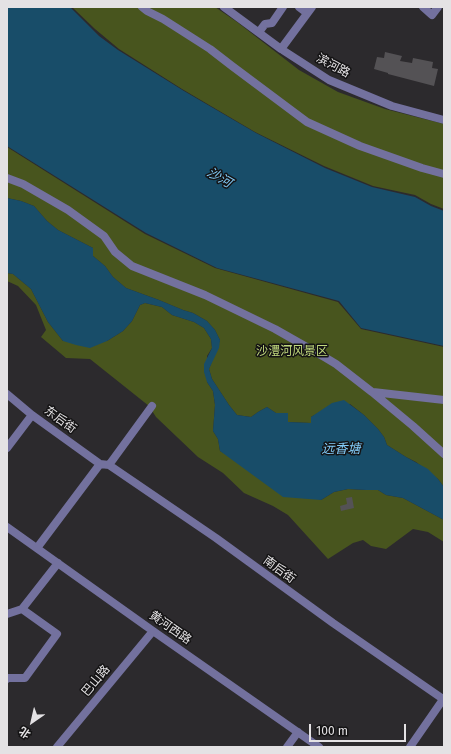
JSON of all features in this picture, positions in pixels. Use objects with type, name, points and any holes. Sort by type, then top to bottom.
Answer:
[{"type":"street","points":[[142,7],[210,49],[307,122],[360,146],[444,174]]},
{"type":"street","name":"滨河路","points":[[224,7],[281,49],[329,80],[392,106],[444,120]]},
{"type":"street","points":[[258,32],[265,24],[272,23],[283,7]]},
{"type":"street","points":[[281,49],[310,10],[299,7]]},
{"type":"street","points":[[422,7],[432,14],[438,7]]},
{"type":"street","points":[[7,178],[23,184],[68,210],[104,236],[115,252],[132,266],[205,296],[275,329],[331,361],[372,392],[444,454]]},
{"type":"street","points":[[372,392],[444,400]]},
{"type":"street","name":"东后街","points":[[7,394],[32,415],[100,464]]},
{"type":"street","points":[[109,465],[152,406]]},
{"type":"street","points":[[7,448],[32,415]]},
{"type":"street","points":[[37,548],[100,464]]},
{"type":"street","name":"南后街","points":[[100,464],[109,465],[216,538],[333,623],[444,698]]},
{"type":"street","name":"黄河西路","points":[[7,527],[319,747]]},
{"type":"street","points":[[7,614],[22,609],[58,563]]},
{"type":"street","points":[[7,679],[25,678],[57,634],[22,609]]},
{"type":"street","name":"巴山路","points":[[57,747],[153,631]]},
{"type":"street","points":[[410,747],[444,698]]},
{"type":"street","points":[[287,747],[298,732]]},
{"type":"green space","points":[[72,7],[215,7],[299,70],[338,92],[385,109],[444,124],[444,209],[415,195],[373,186],[324,166],[255,132],[182,89],[119,49]]},
{"type":"green space","name":"沙澧河风景区","points":[[7,147],[145,234],[215,268],[338,302],[361,329],[444,347],[444,487],[438,479],[416,462],[387,445],[384,437],[378,429],[350,404],[318,413],[311,417],[311,423],[287,422],[287,413],[276,413],[267,407],[251,417],[237,415],[212,379],[209,369],[220,340],[215,330],[207,321],[193,313],[126,288],[93,256],[93,248],[58,230],[47,221],[34,206],[7,198]]},
{"type":"green space","points":[[7,273],[13,274],[31,289],[48,322],[63,341],[107,341],[123,331],[132,321],[140,305],[145,303],[162,307],[172,315],[194,322],[204,328],[211,339],[212,348],[207,356],[207,382],[213,391],[215,405],[213,431],[218,439],[220,451],[321,500],[334,492],[348,489],[378,490],[386,495],[403,498],[444,520],[444,542],[428,532],[413,529],[386,549],[371,546],[363,540],[353,543],[328,559],[288,515],[273,506],[244,493],[223,473],[198,457],[156,417],[149,406],[90,359],[66,358],[41,337],[46,330],[36,305],[18,286],[7,281]]},
{"type":"water","name":"沙河","points":[[7,7],[70,7],[99,36],[118,50],[256,133],[325,168],[372,187],[415,197],[444,211],[444,346],[361,328],[339,301],[217,268],[146,233],[7,146]]},
{"type":"water","name":"远香塘","points":[[7,198],[34,206],[47,221],[58,230],[93,248],[93,256],[126,288],[193,313],[207,321],[215,330],[220,340],[219,348],[209,369],[212,379],[237,415],[251,417],[267,407],[276,413],[288,413],[288,422],[311,423],[311,417],[332,403],[344,400],[364,415],[378,429],[384,437],[387,445],[428,469],[438,479],[444,487],[444,520],[403,498],[386,495],[378,490],[348,489],[334,492],[321,500],[283,497],[220,451],[218,439],[213,431],[215,405],[213,391],[207,382],[204,372],[204,364],[212,348],[211,339],[204,328],[194,322],[172,315],[162,307],[145,303],[140,305],[132,321],[123,331],[107,341],[90,348],[63,341],[48,322],[31,289],[13,274],[7,273]]},
{"type":"building","points":[[385,52],[402,56],[400,61],[412,63],[413,58],[433,62],[432,68],[438,69],[434,86],[374,69],[377,57],[384,58]]},
{"type":"building","points":[[352,497],[354,508],[341,511],[340,506],[347,504],[346,498]]}]
